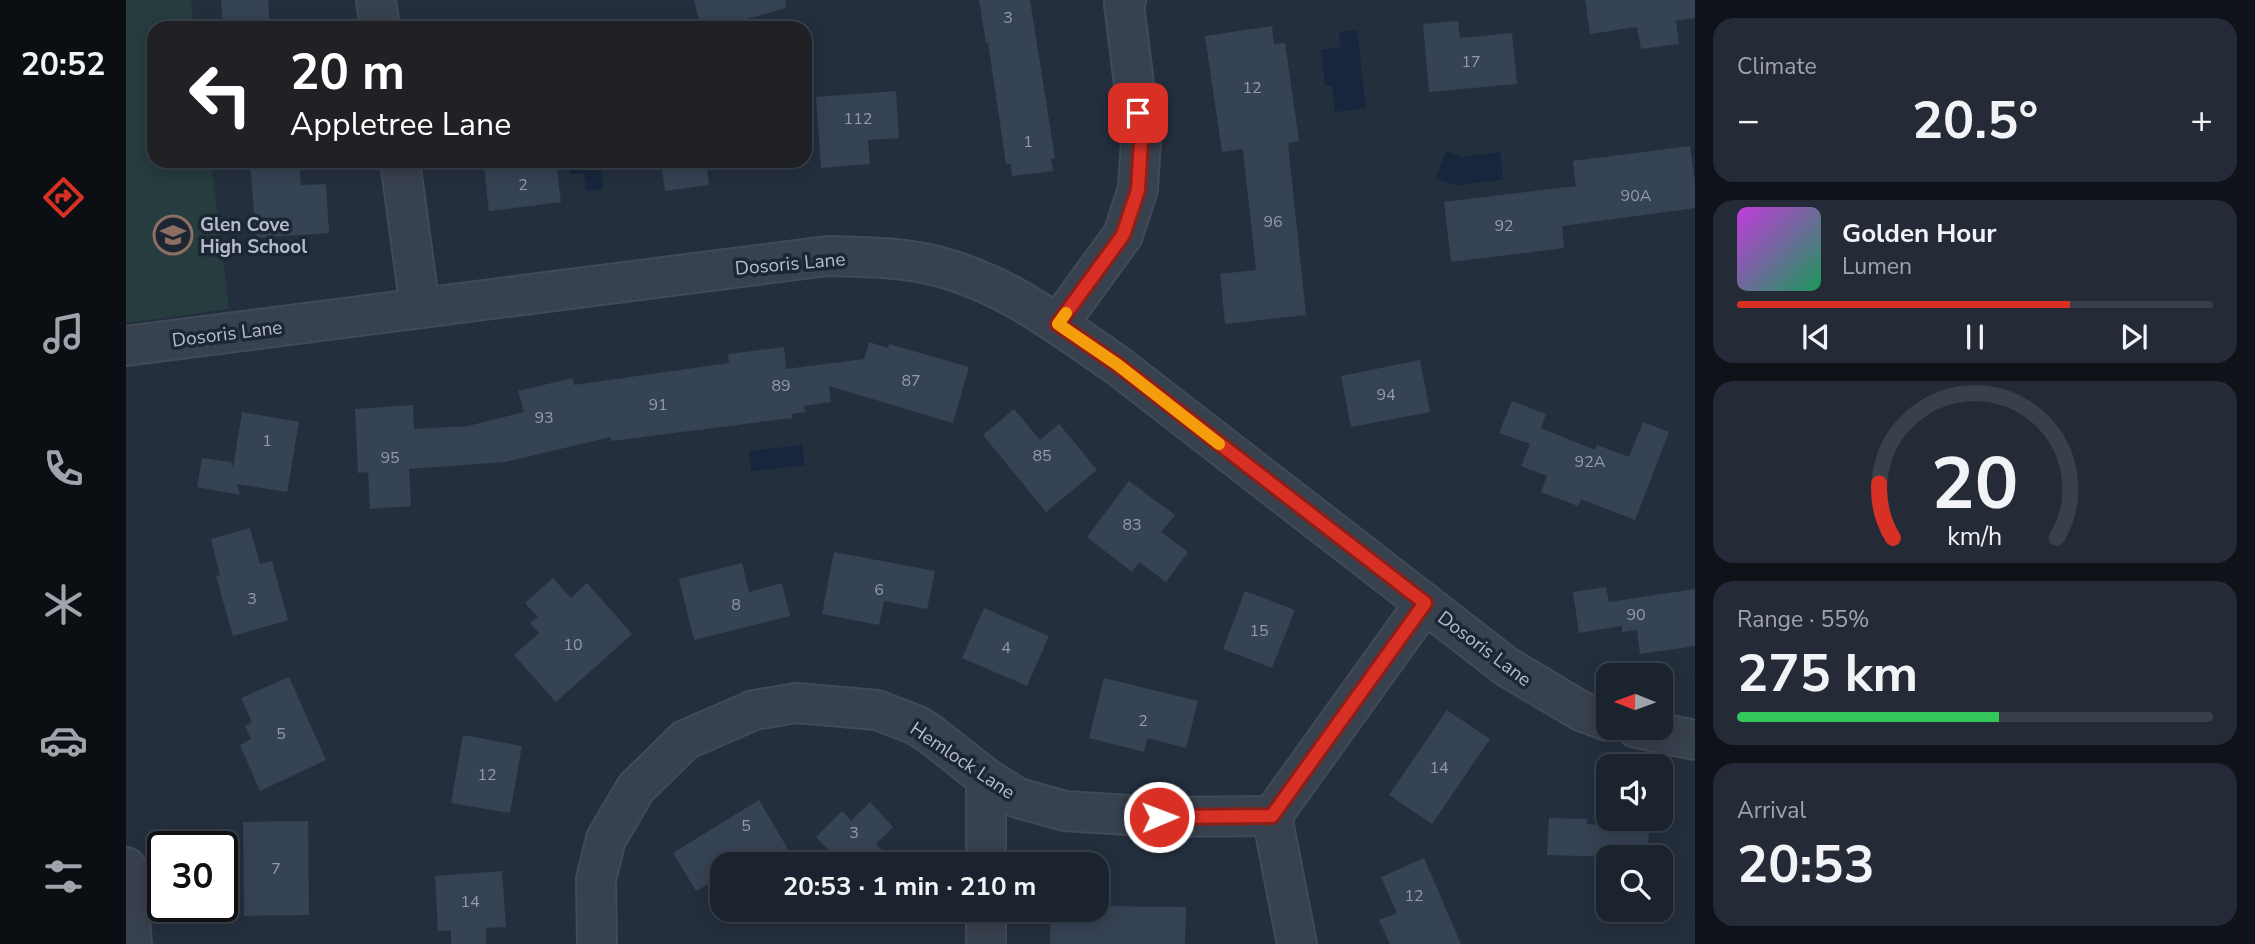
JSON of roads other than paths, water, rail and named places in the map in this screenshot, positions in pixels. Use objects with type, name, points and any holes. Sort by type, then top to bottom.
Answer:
[{"type":"street","points":[[376,0],[379,21]]},
{"type":"street","points":[[1058,324],[1123,235],[1138,190],[1141,140],[1124,4],[1126,0]]},
{"type":"street","points":[[401,168],[420,308]]},
{"type":"street","name":"Dosoris Lane","points":[[126,346],[827,256],[883,258],[940,267],[1006,292],[1118,365],[1507,667],[1581,711],[1596,716]]},
{"type":"street","points":[[1297,944],[1272,816],[1425,603]]},
{"type":"street","name":"Hemlock Lane","points":[[597,944],[596,879],[606,839],[636,788],[685,740],[754,710],[796,703],[877,710],[929,733],[986,778],[1018,798],[1065,811],[1159,817],[1272,816]]},
{"type":"street","points":[[1673,736],[1695,740]]},
{"type":"street","points":[[986,778],[986,852]]},
{"type":"street","points":[[126,867],[132,944]]},
{"type":"street","points":[[986,922],[986,944]]},
{"type":"water","points":[[1357,30],[1366,108],[1335,112],[1332,86],[1325,86],[1321,50],[1341,47],[1339,32]]},
{"type":"water","points":[[1446,151],[1462,157],[1500,152],[1503,179],[1457,186],[1436,178]]},
{"type":"water","points":[[569,168],[601,168],[603,189],[586,191],[584,173],[570,174]]},
{"type":"water","points":[[802,445],[805,465],[751,471],[749,451]]},
{"type":"place","name":"Glen Cove High School","points":[[173,235]]}]
